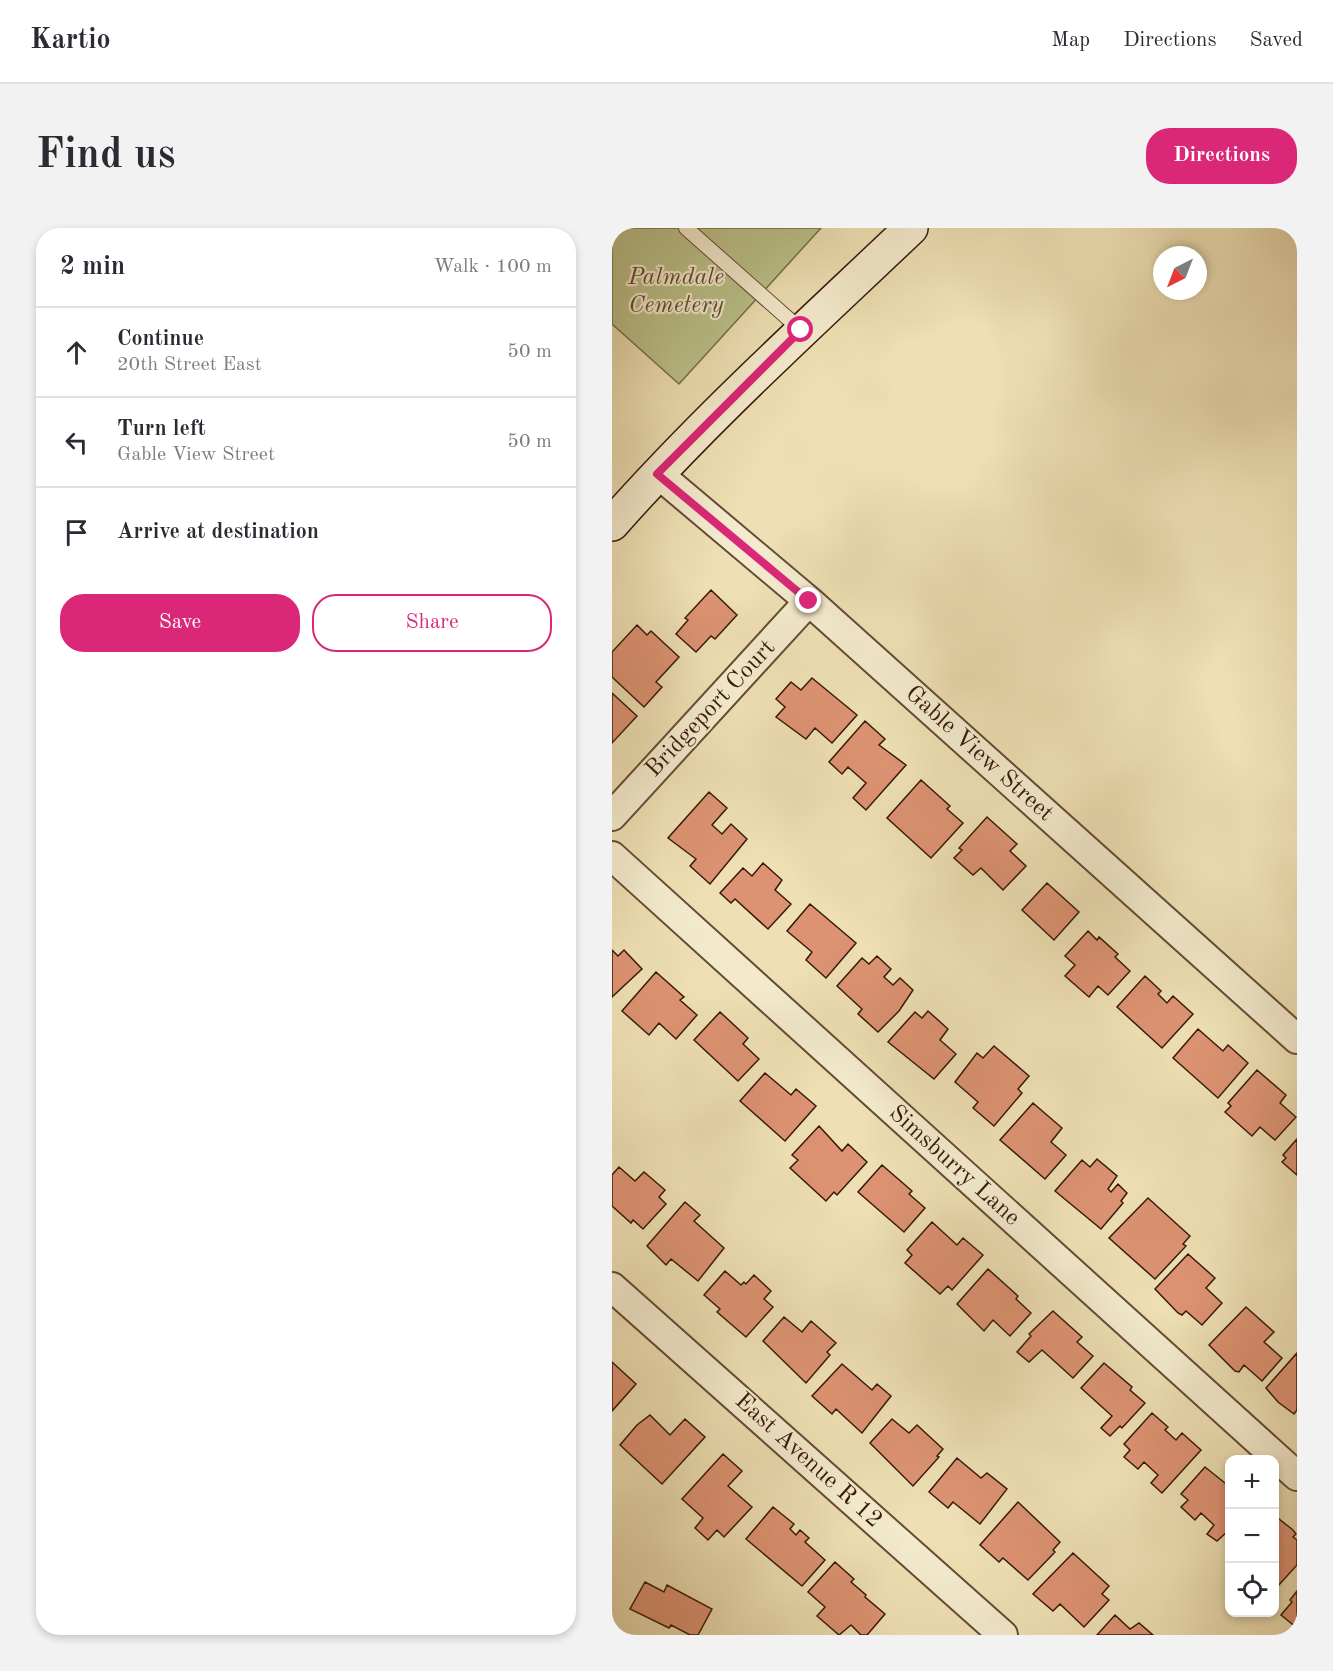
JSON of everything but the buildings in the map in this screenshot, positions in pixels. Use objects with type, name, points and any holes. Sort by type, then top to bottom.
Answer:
[{"type":"street","points":[[612,524],[657,474],[801,330],[906,230]]},
{"type":"street","name":"Gable View Street","points":[[657,474],[809,601],[1297,1039]]},
{"type":"street","name":"Bridgeport Court","points":[[612,816],[809,601]]},
{"type":"street","name":"Simsburry Lane","points":[[612,856],[1297,1476]]},
{"type":"street","name":"East Avenue R 12","points":[[612,1287],[1003,1635]]},
{"type":"lane","points":[[686,228],[801,330]]},
{"type":"green space","name":"Palmdale Cemetery","points":[[612,228],[821,228],[679,384],[612,324]]},
{"type":"route","points":[[801,330],[657,474],[809,601]]}]
